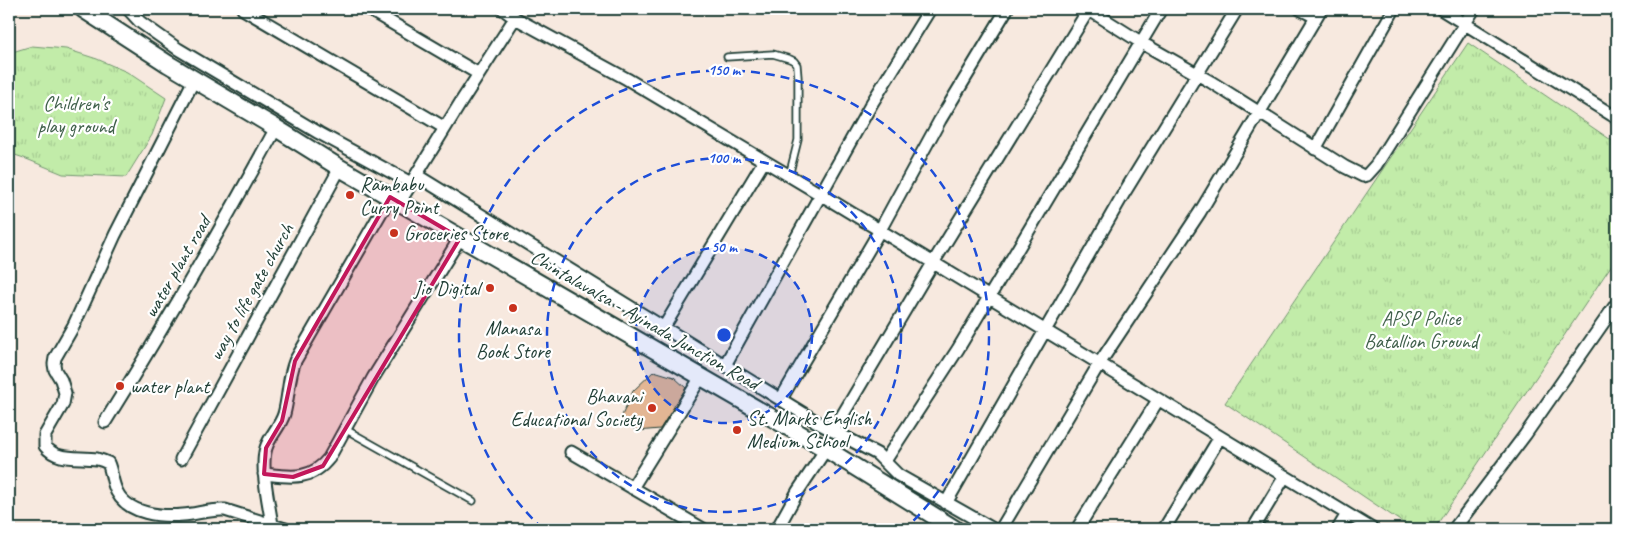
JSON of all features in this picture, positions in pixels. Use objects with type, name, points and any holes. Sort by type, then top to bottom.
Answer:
[{"type":"main road","name":"Chintalavalsa - Ayinada Junction Road","points":[[83,9],[194,80],[340,168],[826,449],[955,529]]},
{"type":"street","points":[[128,9],[140,22],[178,49],[319,133],[413,179],[664,327],[833,431],[877,454],[898,475],[993,529]]},
{"type":"street","points":[[243,9],[445,128]]},
{"type":"street","points":[[368,9],[479,74]]},
{"type":"street","points":[[503,9],[515,18],[627,79],[790,176],[1372,529]]},
{"type":"street","points":[[725,365],[872,103],[930,9]]},
{"type":"street","points":[[781,399],[880,230],[940,120],[1007,9]]},
{"type":"street","points":[[833,431],[1088,9],[1358,175],[1363,176],[1367,175],[1376,165],[1474,9]]},
{"type":"street","points":[[886,461],[958,349],[1161,9]]},
{"type":"street","points":[[946,503],[1124,193],[1237,9]]},
{"type":"street","points":[[1002,529],[1099,364],[1200,212],[1318,13],[1300,9]]},
{"type":"street","points":[[1316,149],[1394,9]]},
{"type":"street","points":[[1441,9],[1617,118]]},
{"type":"street","points":[[272,525],[264,474],[266,448],[282,421],[290,372],[295,361],[395,200],[413,179],[515,18]]},
{"type":"street","points":[[194,80],[115,235],[74,326],[55,358],[55,370],[61,380],[65,393],[64,404],[45,434],[45,446],[48,451],[54,454],[75,458],[98,459],[108,463],[116,492],[134,509],[166,515],[183,515],[216,509],[225,510],[285,529]]},
{"type":"street","name":"water plant road","points":[[105,422],[153,345],[276,128]]},
{"type":"street","points":[[664,327],[764,161]]},
{"type":"street","name":"way to life gate church","points":[[181,459],[340,168]]},
{"type":"street","points":[[264,474],[293,477],[316,471],[323,466],[373,378],[460,238]]},
{"type":"street","points":[[1454,529],[1525,435],[1617,303]]},
{"type":"street","points":[[632,488],[701,377]]},
{"type":"street","points":[[1077,529],[1158,400]]},
{"type":"street","points":[[1164,529],[1220,438]]},
{"type":"street","points":[[777,529],[798,491],[826,449]]},
{"type":"street","points":[[571,452],[703,529]]},
{"type":"street","points":[[1253,529],[1285,476]]},
{"type":"street","points":[[1338,529],[1347,514]]},
{"type":"lane","points":[[727,58],[773,54],[790,59],[797,66],[798,140],[790,176]]},
{"type":"lane","points":[[345,429],[473,501]]},
{"type":"highlighted area","points":[[390,197],[460,238],[323,466],[293,477],[264,474],[266,448],[282,421],[295,361]]},
{"type":"green space","name":"APSP Police Batallion Ground","points":[[1468,43],[1617,144],[1617,257],[1434,529],[1412,529],[1225,403]]},
{"type":"green space","name":"Children's play ground","points":[[32,46],[66,49],[97,59],[127,72],[166,98],[152,135],[126,177],[63,174],[9,153],[9,53]]},
{"type":"building","name":"Bhavani Educational Society","points":[[654,371],[674,377],[686,388],[660,429],[637,431],[620,420],[633,391]]},
{"type":"place","name":"Rambabu Curry Point","points":[[350,195]]},
{"type":"place","name":"Groceries Store","points":[[394,233]]},
{"type":"place","name":"Jio Digital","points":[[490,288]]},
{"type":"place","name":"Manasa Book Store","points":[[513,308]]},
{"type":"place","name":"water plant","points":[[120,386]]},
{"type":"place","name":"Bhavani Educational Society","points":[[652,408]]},
{"type":"place","name":"St. Marks English Medium School","points":[[737,430]]}]
